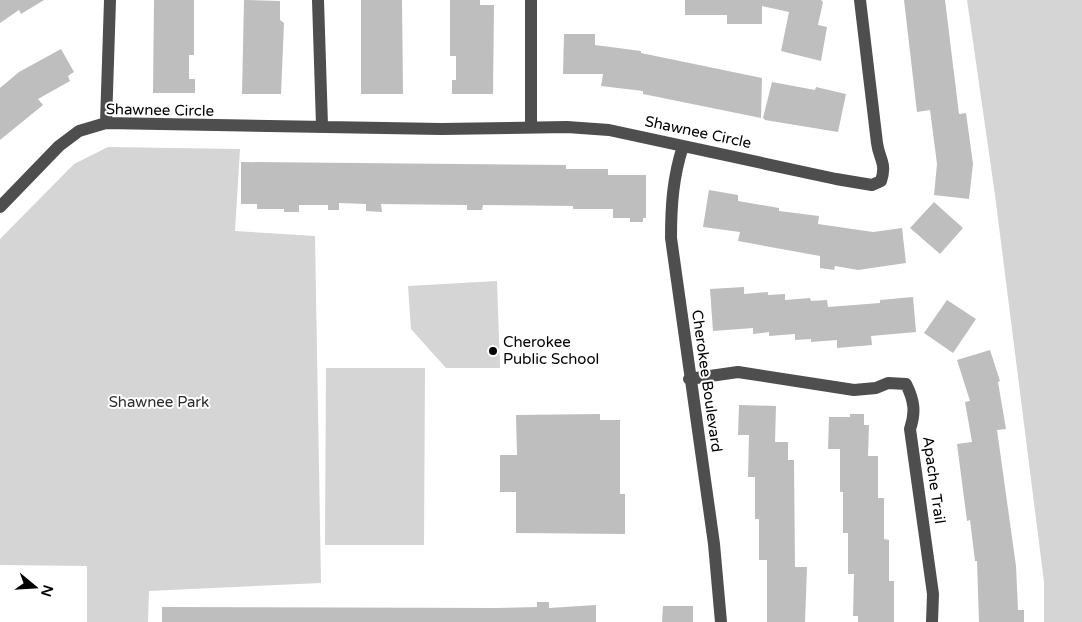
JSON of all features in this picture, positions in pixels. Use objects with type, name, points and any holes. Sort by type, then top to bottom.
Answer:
[{"type":"street","points":[[106,123],[110,0]]},
{"type":"street","points":[[318,0],[322,125]]},
{"type":"street","points":[[531,126],[532,0]]},
{"type":"street","name":"Shawnee Circle","points":[[0,207],[60,146],[79,131],[106,123],[221,127],[322,125],[441,129],[531,126],[609,130],[872,185],[881,180],[884,172],[883,160],[877,143],[860,0]]},
{"type":"street","name":"Cherokee Boulevard","points":[[683,146],[675,169],[671,194],[671,238],[689,379],[711,525],[721,622]]},
{"type":"street","name":"Apache Trail","points":[[689,379],[738,372],[854,390],[876,388],[888,383],[906,384],[914,404],[914,418],[910,429],[932,594],[932,622]]},
{"type":"green space","points":[[967,0],[1082,0],[1082,622],[1044,622],[1044,582],[995,195]]},
{"type":"green space","name":"Shawnee Park","points":[[108,147],[240,149],[235,231],[315,236],[321,583],[149,591],[148,622],[87,622],[87,566],[0,565],[0,239],[74,164]]},
{"type":"green space","points":[[497,281],[500,368],[446,368],[411,329],[408,286]]},
{"type":"green space","points":[[326,368],[425,368],[424,545],[325,545]]},
{"type":"building","points":[[0,0],[44,0],[21,14],[19,10],[0,23]]},
{"type":"building","points":[[154,0],[194,0],[194,55],[189,55],[189,79],[195,79],[195,93],[153,93]]},
{"type":"building","points":[[244,0],[280,1],[280,20],[284,23],[281,94],[242,94]]},
{"type":"building","points":[[361,0],[402,0],[403,94],[361,94]]},
{"type":"building","points":[[450,0],[480,0],[480,5],[494,5],[493,94],[452,94],[452,80],[456,80],[456,56],[450,56]]},
{"type":"building","points":[[685,0],[821,0],[823,2],[818,25],[827,27],[821,61],[781,51],[789,12],[762,6],[762,24],[727,24],[727,15],[685,15]]},
{"type":"building","points":[[904,0],[945,0],[959,114],[966,113],[973,164],[969,199],[934,195],[937,164],[930,110],[917,112]]},
{"type":"building","points":[[564,34],[595,34],[595,45],[641,51],[641,53],[762,78],[761,118],[643,94],[643,91],[601,86],[603,74],[563,74]]},
{"type":"building","points":[[61,49],[74,72],[68,76],[70,81],[38,99],[43,105],[0,140],[0,88],[19,72]]},
{"type":"building","points":[[772,82],[815,90],[816,87],[846,94],[838,132],[765,120],[763,118]]},
{"type":"building","points":[[241,162],[566,165],[566,169],[608,169],[608,175],[646,175],[646,218],[643,218],[643,222],[630,222],[630,218],[613,218],[613,209],[573,209],[573,206],[483,205],[482,210],[467,210],[467,205],[381,204],[382,212],[366,211],[366,204],[339,203],[339,210],[328,210],[328,205],[299,205],[299,212],[284,212],[284,209],[257,209],[257,204],[241,204]]},
{"type":"building","points":[[709,190],[738,195],[738,201],[779,208],[779,211],[819,216],[818,224],[873,232],[902,228],[906,263],[858,270],[835,266],[834,270],[820,268],[820,256],[738,241],[740,232],[703,227]]},
{"type":"building","points":[[934,202],[963,228],[940,254],[910,228]]},
{"type":"building","points":[[744,287],[744,294],[768,292],[768,295],[785,294],[785,300],[810,298],[811,301],[827,300],[828,307],[880,303],[880,300],[913,297],[916,332],[871,336],[872,345],[837,348],[837,340],[811,342],[811,339],[795,340],[795,334],[769,336],[769,332],[753,334],[753,328],[713,331],[710,289]]},
{"type":"building","points":[[947,300],[976,319],[953,353],[924,333]]},
{"type":"building","points":[[990,350],[1000,381],[998,382],[1006,429],[997,430],[1016,566],[1018,610],[1024,610],[1024,622],[979,622],[977,561],[975,561],[970,520],[967,521],[957,444],[972,442],[965,402],[970,401],[957,360]]},
{"type":"building","points":[[739,405],[776,406],[775,442],[788,442],[788,460],[794,460],[795,567],[807,567],[805,622],[767,622],[767,560],[759,560],[759,519],[755,519],[755,477],[748,477],[749,435],[738,435]]},
{"type":"building","points":[[600,414],[600,420],[620,420],[620,494],[625,494],[625,534],[516,533],[516,492],[500,492],[500,455],[517,455],[516,415]]},
{"type":"building","points":[[850,414],[864,414],[864,425],[869,425],[868,456],[878,456],[878,498],[884,498],[884,539],[889,540],[889,581],[894,581],[894,622],[858,622],[858,616],[853,616],[854,574],[848,574],[848,533],[843,533],[843,492],[840,492],[840,449],[828,449],[829,417],[850,417]]},
{"type":"building","points":[[537,602],[549,602],[549,608],[596,605],[596,622],[162,622],[162,607],[495,608],[537,607]]},
{"type":"building","points":[[663,606],[693,606],[693,622],[662,622]]},
{"type":"place","name":"Cherokee Public School","points":[[493,351]]}]
